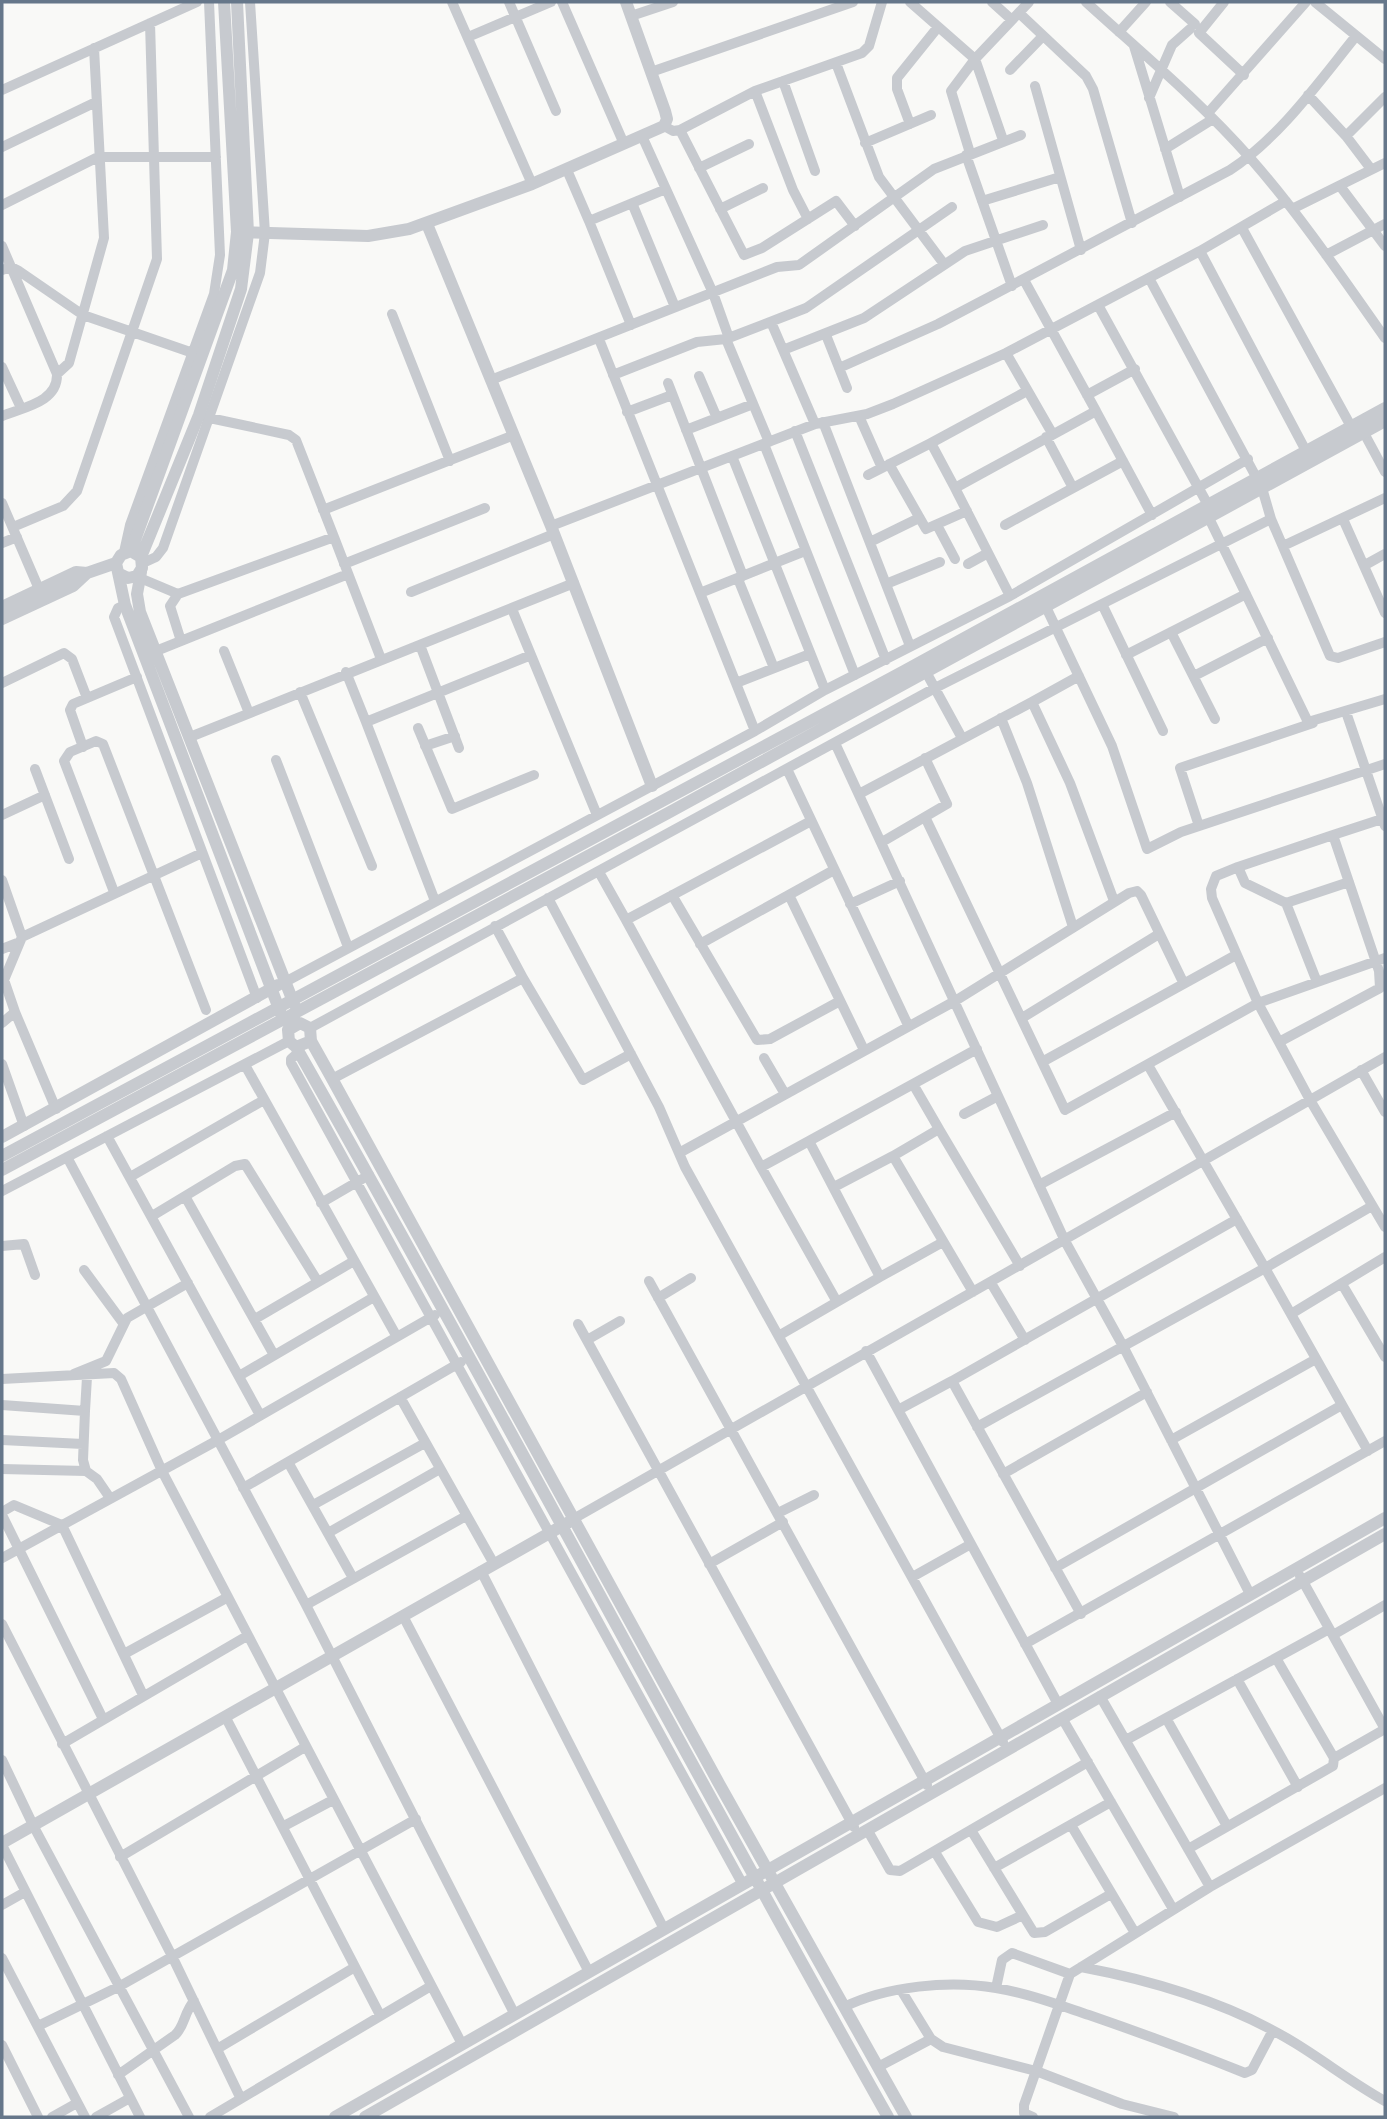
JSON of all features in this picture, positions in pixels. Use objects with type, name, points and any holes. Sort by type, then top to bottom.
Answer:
[{"type":"street","points":[[2,90],[197,2]]},
{"type":"street","points":[[209,2],[218,186],[218,275],[193,354],[130,525],[131,566],[125,606],[289,1033],[444,1310],[476,1353]]},
{"type":"street","points":[[224,2],[234,184],[242,233],[228,290],[131,566],[140,612],[302,1021],[476,1353],[569,1522],[906,2117]]},
{"type":"street","points":[[204,416],[241,289],[237,2]]},
{"type":"street","points":[[91,571],[109,575],[131,566],[204,416],[260,273],[265,233],[250,2]]},
{"type":"street","points":[[452,2],[532,184]]},
{"type":"street","points":[[509,2],[556,111]]},
{"type":"street","points":[[468,37],[551,2]]},
{"type":"street","points":[[562,2],[624,144]]},
{"type":"street","points":[[242,233],[368,236],[427,224],[567,170],[664,126],[667,119],[626,2]]},
{"type":"street","points":[[631,16],[673,2]]},
{"type":"street","points":[[650,72],[853,2]]},
{"type":"street","points":[[664,126],[673,131],[680,130],[755,91],[862,53],[869,46],[882,2]]},
{"type":"street","points":[[910,2],[975,59],[1003,140]]},
{"type":"street","points":[[992,2],[1043,36],[1086,76],[1093,89],[1132,223]]},
{"type":"street","points":[[1012,286],[982,201],[951,91],[975,59],[1029,2]]},
{"type":"street","points":[[1086,2],[1211,116],[1249,157],[1289,205],[1385,338]]},
{"type":"street","points":[[1119,32],[1146,2]]},
{"type":"street","points":[[1149,99],[1172,45],[1193,27],[1170,2]]},
{"type":"street","points":[[1224,2],[1199,33],[1244,75]]},
{"type":"street","points":[[1165,149],[1211,116],[1306,2]]},
{"type":"street","points":[[1315,2],[1385,59]]},
{"type":"street","points":[[2,543],[15,532],[72,500],[157,258],[150,23]]},
{"type":"street","points":[[910,124],[897,89],[897,78],[938,27]]},
{"type":"street","points":[[1010,70],[1043,36]]},
{"type":"street","points":[[839,368],[886,349],[1012,286],[1180,197],[1249,157],[1308,95],[1356,36]]},
{"type":"street","points":[[1134,46],[1180,197]]},
{"type":"street","points":[[57,374],[69,363],[104,238],[94,48]]},
{"type":"street","points":[[836,63],[879,177],[944,264]]},
{"type":"street","points":[[783,81],[815,171]]},
{"type":"street","points":[[1035,86],[1081,250]]},
{"type":"street","points":[[755,91],[789,181],[808,219]]},
{"type":"street","points":[[1308,95],[1346,136],[1371,169]]},
{"type":"street","points":[[1346,136],[1385,97]]},
{"type":"street","points":[[2,147],[96,102]]},
{"type":"street","points":[[865,143],[930,115]]},
{"type":"street","points":[[680,130],[744,255],[762,248],[836,201],[855,226]]},
{"type":"street","points":[[491,380],[777,267],[799,265],[934,169],[1021,135]]},
{"type":"street","points":[[642,136],[713,293],[857,697]]},
{"type":"street","points":[[699,168],[749,144]]},
{"type":"street","points":[[2,205],[98,157],[216,157]]},
{"type":"street","points":[[411,592],[701,467],[819,423],[881,409],[1006,353],[1242,228],[1289,205],[1340,186],[1385,163]]},
{"type":"street","points":[[567,170],[631,326]]},
{"type":"street","points":[[982,201],[1060,177]]},
{"type":"street","points":[[218,186],[234,184]]},
{"type":"street","points":[[1340,186],[1385,246]]},
{"type":"street","points":[[720,209],[763,188]]},
{"type":"street","points":[[589,221],[666,189]]},
{"type":"street","points":[[632,203],[675,307]]},
{"type":"street","points":[[613,375],[697,342],[727,338],[816,303],[952,208]]},
{"type":"street","points":[[427,224],[553,530],[652,786]]},
{"type":"street","points":[[1326,255],[1385,224]]},
{"type":"street","points":[[783,350],[864,318],[965,251],[1043,225]]},
{"type":"street","points":[[1242,228],[1357,432],[1385,472]]},
{"type":"street","points":[[2,246],[7,269],[57,374],[54,392],[2,416]]},
{"type":"street","points":[[1200,251],[1306,451]]},
{"type":"street","points":[[7,269],[83,315],[193,354]]},
{"type":"street","points":[[1149,278],[1260,482],[1271,519],[1330,656],[1338,658],[1385,642]]},
{"type":"street","points":[[1024,279],[1123,461],[1155,513],[1167,527]]},
{"type":"street","points":[[1098,304],[1198,485],[1221,543],[1308,722],[1313,723]]},
{"type":"street","points":[[392,314],[450,461]]},
{"type":"street","points":[[771,322],[819,423],[870,542],[910,646]]},
{"type":"street","points":[[826,335],[847,388]]},
{"type":"street","points":[[599,338],[755,731]]},
{"type":"street","points":[[1006,353],[1073,488]]},
{"type":"street","points":[[2,367],[21,408]]},
{"type":"street","points":[[1087,396],[1135,369]]},
{"type":"street","points":[[699,376],[716,418]]},
{"type":"street","points":[[667,383],[701,467],[774,668]]},
{"type":"street","points":[[868,475],[1027,391]]},
{"type":"street","points":[[627,412],[672,395]]},
{"type":"street","points":[[686,430],[753,404]]},
{"type":"street","points":[[2,1191],[245,1065],[302,1021],[661,800],[926,672],[937,659],[1207,510],[1357,432],[1385,408]]},
{"type":"street","points":[[956,488],[1096,411]]},
{"type":"street","points":[[204,416],[289,435],[296,440],[381,659]]},
{"type":"street","points":[[859,416],[886,466],[926,529],[967,510]]},
{"type":"street","points":[[1260,482],[1306,451],[1385,421]]},
{"type":"street","points":[[795,431],[886,660]]},
{"type":"street","points":[[323,510],[514,435]]},
{"type":"street","points":[[931,443],[1010,596]]},
{"type":"street","points":[[733,456],[825,690]]},
{"type":"street","points":[[2,1138],[348,947],[755,731],[825,690],[1010,596],[1155,513],[1198,485],[1248,459]]},
{"type":"street","points":[[1005,525],[1123,461]]},
{"type":"street","points":[[1283,546],[1385,498]]},
{"type":"street","points":[[2,503],[42,595]]},
{"type":"street","points":[[156,651],[485,508]]},
{"type":"street","points":[[2,1156],[289,1033],[302,1021],[847,709],[857,697],[1046,607],[1167,527],[1207,510]]},
{"type":"street","points":[[870,542],[919,518]]},
{"type":"street","points":[[302,1021],[599,872],[934,688],[1271,519]]},
{"type":"street","points":[[1343,519],[1385,613]]},
{"type":"street","points":[[937,525],[955,559]]},
{"type":"street","points":[[181,641],[170,606],[178,594],[334,537]]},
{"type":"street","points":[[700,593],[805,551]]},
{"type":"street","points":[[968,564],[988,553]]},
{"type":"street","points":[[1364,565],[1385,554]]},
{"type":"street","points":[[886,584],[940,562]]},
{"type":"street","points":[[2,620],[76,572],[131,566],[178,594]]},
{"type":"street","points":[[190,737],[346,672],[574,583]]},
{"type":"street","points":[[1126,654],[1246,594]]},
{"type":"street","points":[[2,607],[42,595]]},
{"type":"street","points":[[1102,604],[1163,731]]},
{"type":"street","points":[[125,606],[118,608],[114,617],[257,998]]},
{"type":"street","points":[[1046,607],[1112,746],[1147,849],[1199,826],[1385,764]]},
{"type":"street","points":[[512,609],[597,816]]},
{"type":"street","points":[[1171,632],[1215,719]]},
{"type":"street","points":[[1194,676],[1268,638]]},
{"type":"street","points":[[420,645],[459,748]]},
{"type":"street","points":[[224,651],[249,713]]},
{"type":"street","points":[[2,683],[64,653],[72,659],[87,698]]},
{"type":"street","points":[[736,683],[810,654]]},
{"type":"street","points":[[366,722],[531,655]]},
{"type":"street","points":[[346,672],[435,901]]},
{"type":"street","points":[[926,672],[962,738]]},
{"type":"street","points":[[859,794],[1079,676]]},
{"type":"street","points":[[83,747],[70,710],[73,704],[137,677]]},
{"type":"street","points":[[300,692],[372,866]]},
{"type":"street","points":[[1199,826],[1181,768],[1385,699]]},
{"type":"street","points":[[1032,702],[1070,783],[1114,901]]},
{"type":"street","points":[[1346,712],[1384,821],[1238,867],[1216,876],[1211,889],[1258,1003],[1310,1100],[1385,1227]]},
{"type":"street","points":[[1001,718],[1027,783],[1073,927]]},
{"type":"street","points":[[418,728],[452,809],[534,775]]},
{"type":"street","points":[[425,746],[455,736]]},
{"type":"street","points":[[114,892],[64,761],[67,755],[96,741],[103,744],[206,1010]]},
{"type":"street","points":[[835,743],[1065,1241],[1123,1346],[1250,1594]]},
{"type":"street","points":[[882,842],[926,819],[947,804],[925,758]]},
{"type":"street","points":[[276,760],[348,947]]},
{"type":"street","points":[[35,769],[69,859]]},
{"type":"street","points":[[787,769],[908,1026]]},
{"type":"street","points":[[2,814],[45,795]]},
{"type":"street","points":[[661,800],[668,813]]},
{"type":"street","points":[[926,819],[1065,1110],[1258,1003],[1381,960]]},
{"type":"street","points":[[626,920],[811,821]]},
{"type":"street","points":[[1279,1042],[1374,993],[1381,981],[1381,960],[1333,835]]},
{"type":"street","points":[[2,948],[153,873],[202,853]]},
{"type":"street","points":[[1238,867],[1245,883],[1286,902],[1349,882]]},
{"type":"street","points":[[700,944],[834,870]]},
{"type":"street","points":[[599,872],[837,1302]]},
{"type":"street","points":[[2,880],[21,940],[3,977],[56,1109]]},
{"type":"street","points":[[850,904],[900,881]]},
{"type":"street","points":[[679,1153],[956,1001],[1114,901],[1137,891],[1182,982]]},
{"type":"street","points":[[672,895],[757,1040],[770,1038],[840,1001]]},
{"type":"street","points":[[789,895],[864,1050]]},
{"type":"street","points":[[548,898],[631,1054],[679,1153],[1008,1749]]},
{"type":"street","points":[[1286,902],[1317,982]]},
{"type":"street","points":[[495,926],[583,1080],[631,1054]]},
{"type":"street","points":[[1022,1018],[1159,934]]},
{"type":"street","points":[[1042,1062],[1182,982],[1236,955]]},
{"type":"street","points":[[332,1079],[523,978]]},
{"type":"street","points":[[2,1023],[15,1012]]},
{"type":"street","points":[[289,1033],[291,1063],[356,1182],[550,1532],[748,1880],[760,1890],[888,2117]]},
{"type":"street","points":[[761,1167],[977,1049]]},
{"type":"street","points":[[140,2117],[2,1844],[1385,1057]]},
{"type":"street","points":[[764,1058],[785,1094]]},
{"type":"street","points":[[2,1064],[24,1126]]},
{"type":"street","points":[[245,1065],[397,1337]]},
{"type":"street","points":[[1147,1065],[1368,1451]]},
{"type":"street","points":[[1361,1070],[1385,1112]]},
{"type":"street","points":[[913,1084],[1020,1266]]},
{"type":"street","points":[[964,1114],[998,1096]]},
{"type":"street","points":[[130,1177],[264,1100]]},
{"type":"street","points":[[1039,1185],[1176,1112]]},
{"type":"street","points":[[834,1187],[939,1129]]},
{"type":"street","points":[[2,1170],[54,1135]]},
{"type":"street","points":[[107,1136],[260,1415]]},
{"type":"street","points":[[809,1141],[880,1277]]},
{"type":"street","points":[[893,1156],[973,1292]]},
{"type":"street","points":[[67,1157],[306,1605],[514,2013]]},
{"type":"street","points":[[152,1216],[186,1198],[235,1166],[245,1164],[318,1282]]},
{"type":"street","points":[[321,1203],[369,1175]]},
{"type":"street","points":[[186,1198],[274,1355]]},
{"type":"street","points":[[977,1427],[1372,1206]]},
{"type":"street","points":[[898,1410],[1098,1300],[1237,1219]]},
{"type":"street","points":[[780,1335],[943,1242]]},
{"type":"street","points":[[2,1246],[24,1244],[35,1275]]},
{"type":"street","points":[[1291,1314],[1385,1257]]},
{"type":"street","points":[[255,1319],[354,1261]]},
{"type":"street","points":[[84,1270],[123,1323]]},
{"type":"street","points":[[658,1298],[691,1278]]},
{"type":"street","points":[[649,1281],[933,1795]]},
{"type":"street","points":[[61,1377],[106,1361],[123,1323],[148,1305],[188,1283]]},
{"type":"street","points":[[991,1283],[1025,1340]]},
{"type":"street","points":[[1342,1284],[1385,1357]]},
{"type":"street","points":[[239,1376],[374,1297]]},
{"type":"street","points":[[2,1558],[218,1440],[444,1310]]},
{"type":"street","points":[[587,1340],[620,1321]]},
{"type":"street","points":[[578,1324],[851,1822],[895,1872],[935,1852],[1088,1762]]},
{"type":"street","points":[[866,1351],[1058,1704]]},
{"type":"street","points":[[243,1488],[476,1353]]},
{"type":"street","points":[[1171,1440],[1316,1359]]},
{"type":"street","points":[[2,1379],[87,1377],[114,1373],[121,1379],[162,1471],[462,2044]]},
{"type":"street","points":[[86,1471],[83,1444],[87,1377]]},
{"type":"street","points":[[952,1381],[1081,1614]]},
{"type":"street","points":[[1003,1474],[1147,1392]]},
{"type":"street","points":[[400,1397],[494,1564]]},
{"type":"street","points":[[2,1405],[85,1411]]},
{"type":"street","points":[[1055,1568],[1342,1405]]},
{"type":"street","points":[[2,1440],[83,1444]]},
{"type":"street","points":[[1025,1644],[1385,1441]]},
{"type":"street","points":[[313,1505],[425,1443]]},
{"type":"street","points":[[288,1462],[353,1578]]},
{"type":"street","points":[[2,1469],[86,1471],[97,1479],[110,1498]]},
{"type":"street","points":[[328,1533],[440,1469]]},
{"type":"street","points":[[709,1564],[814,1495]]},
{"type":"street","points":[[103,1719],[2,1513],[11,1504],[62,1525],[143,1695]]},
{"type":"street","points":[[306,1605],[466,1516]]},
{"type":"street","points":[[335,2117],[1385,1518]]},
{"type":"street","points":[[569,1522],[748,1880]]},
{"type":"street","points":[[365,2117],[774,1882],[933,1795],[1008,1749],[1385,1534]]},
{"type":"street","points":[[914,1576],[971,1544]]},
{"type":"street","points":[[1296,1568],[1385,1729],[1334,1758]]},
{"type":"street","points":[[481,1571],[664,1929]]},
{"type":"street","points":[[124,1654],[228,1597]]},
{"type":"street","points":[[1126,1740],[1276,1658],[1385,1605]]},
{"type":"street","points":[[403,1616],[589,1972]]},
{"type":"street","points":[[2,1623],[87,1796],[172,1956],[240,2097]]},
{"type":"street","points":[[62,1744],[247,1636]]},
{"type":"street","points":[[1188,1849],[1333,1766],[1334,1758],[1276,1658]]},
{"type":"street","points":[[1237,1679],[1298,1787]]},
{"type":"street","points":[[1100,1696],[1210,1887]]},
{"type":"street","points":[[226,1718],[380,2015]]},
{"type":"street","points":[[1062,1718],[1173,1909]]},
{"type":"street","points":[[1166,1718],[1227,1826]]},
{"type":"street","points":[[120,1857],[305,1747]]},
{"type":"street","points":[[2,1760],[34,1827],[189,2117]]},
{"type":"street","points":[[1032,2117],[1024,2113],[1024,2105],[1070,1974],[1210,1887],[1385,1788]]},
{"type":"street","points":[[284,1826],[333,1800]]},
{"type":"street","points":[[994,1868],[1111,1802]]},
{"type":"street","points":[[38,2026],[120,1986],[416,1819]]},
{"type":"street","points":[[1071,1825],[1135,1933]]},
{"type":"street","points":[[971,1830],[1021,1916],[1039,1935],[1111,1894]]},
{"type":"street","points":[[935,1852],[978,1922],[997,1927],[1021,1916]]},
{"type":"street","points":[[2,1905],[25,1892]]},
{"type":"street","points":[[996,1988],[1002,1960],[1012,1953],[1070,1974]]},
{"type":"street","points":[[2,1958],[85,2117]]},
{"type":"street","points":[[217,2049],[355,1966]]},
{"type":"street","points":[[1081,1967],[1171,1986],[1272,2032],[1385,2101]]},
{"type":"street","points":[[210,2117],[431,1986]]},
{"type":"street","points":[[844,2007],[861,1997],[901,1990],[957,1986],[996,1988],[1059,2005],[1245,2073],[1252,2070],[1272,2032]]},
{"type":"street","points":[[901,1990],[931,2039],[943,2047],[1036,2071],[1122,2104],[1170,2117]]},
{"type":"street","points":[[118,2075],[180,2030],[184,2014],[194,2001]]},
{"type":"street","points":[[878,2067],[931,2039]]},
{"type":"street","points":[[2,2045],[38,2117]]},
{"type":"street","points":[[96,2117],[131,2098]]},
{"type":"street","points":[[52,2117],[77,2103]]}]
